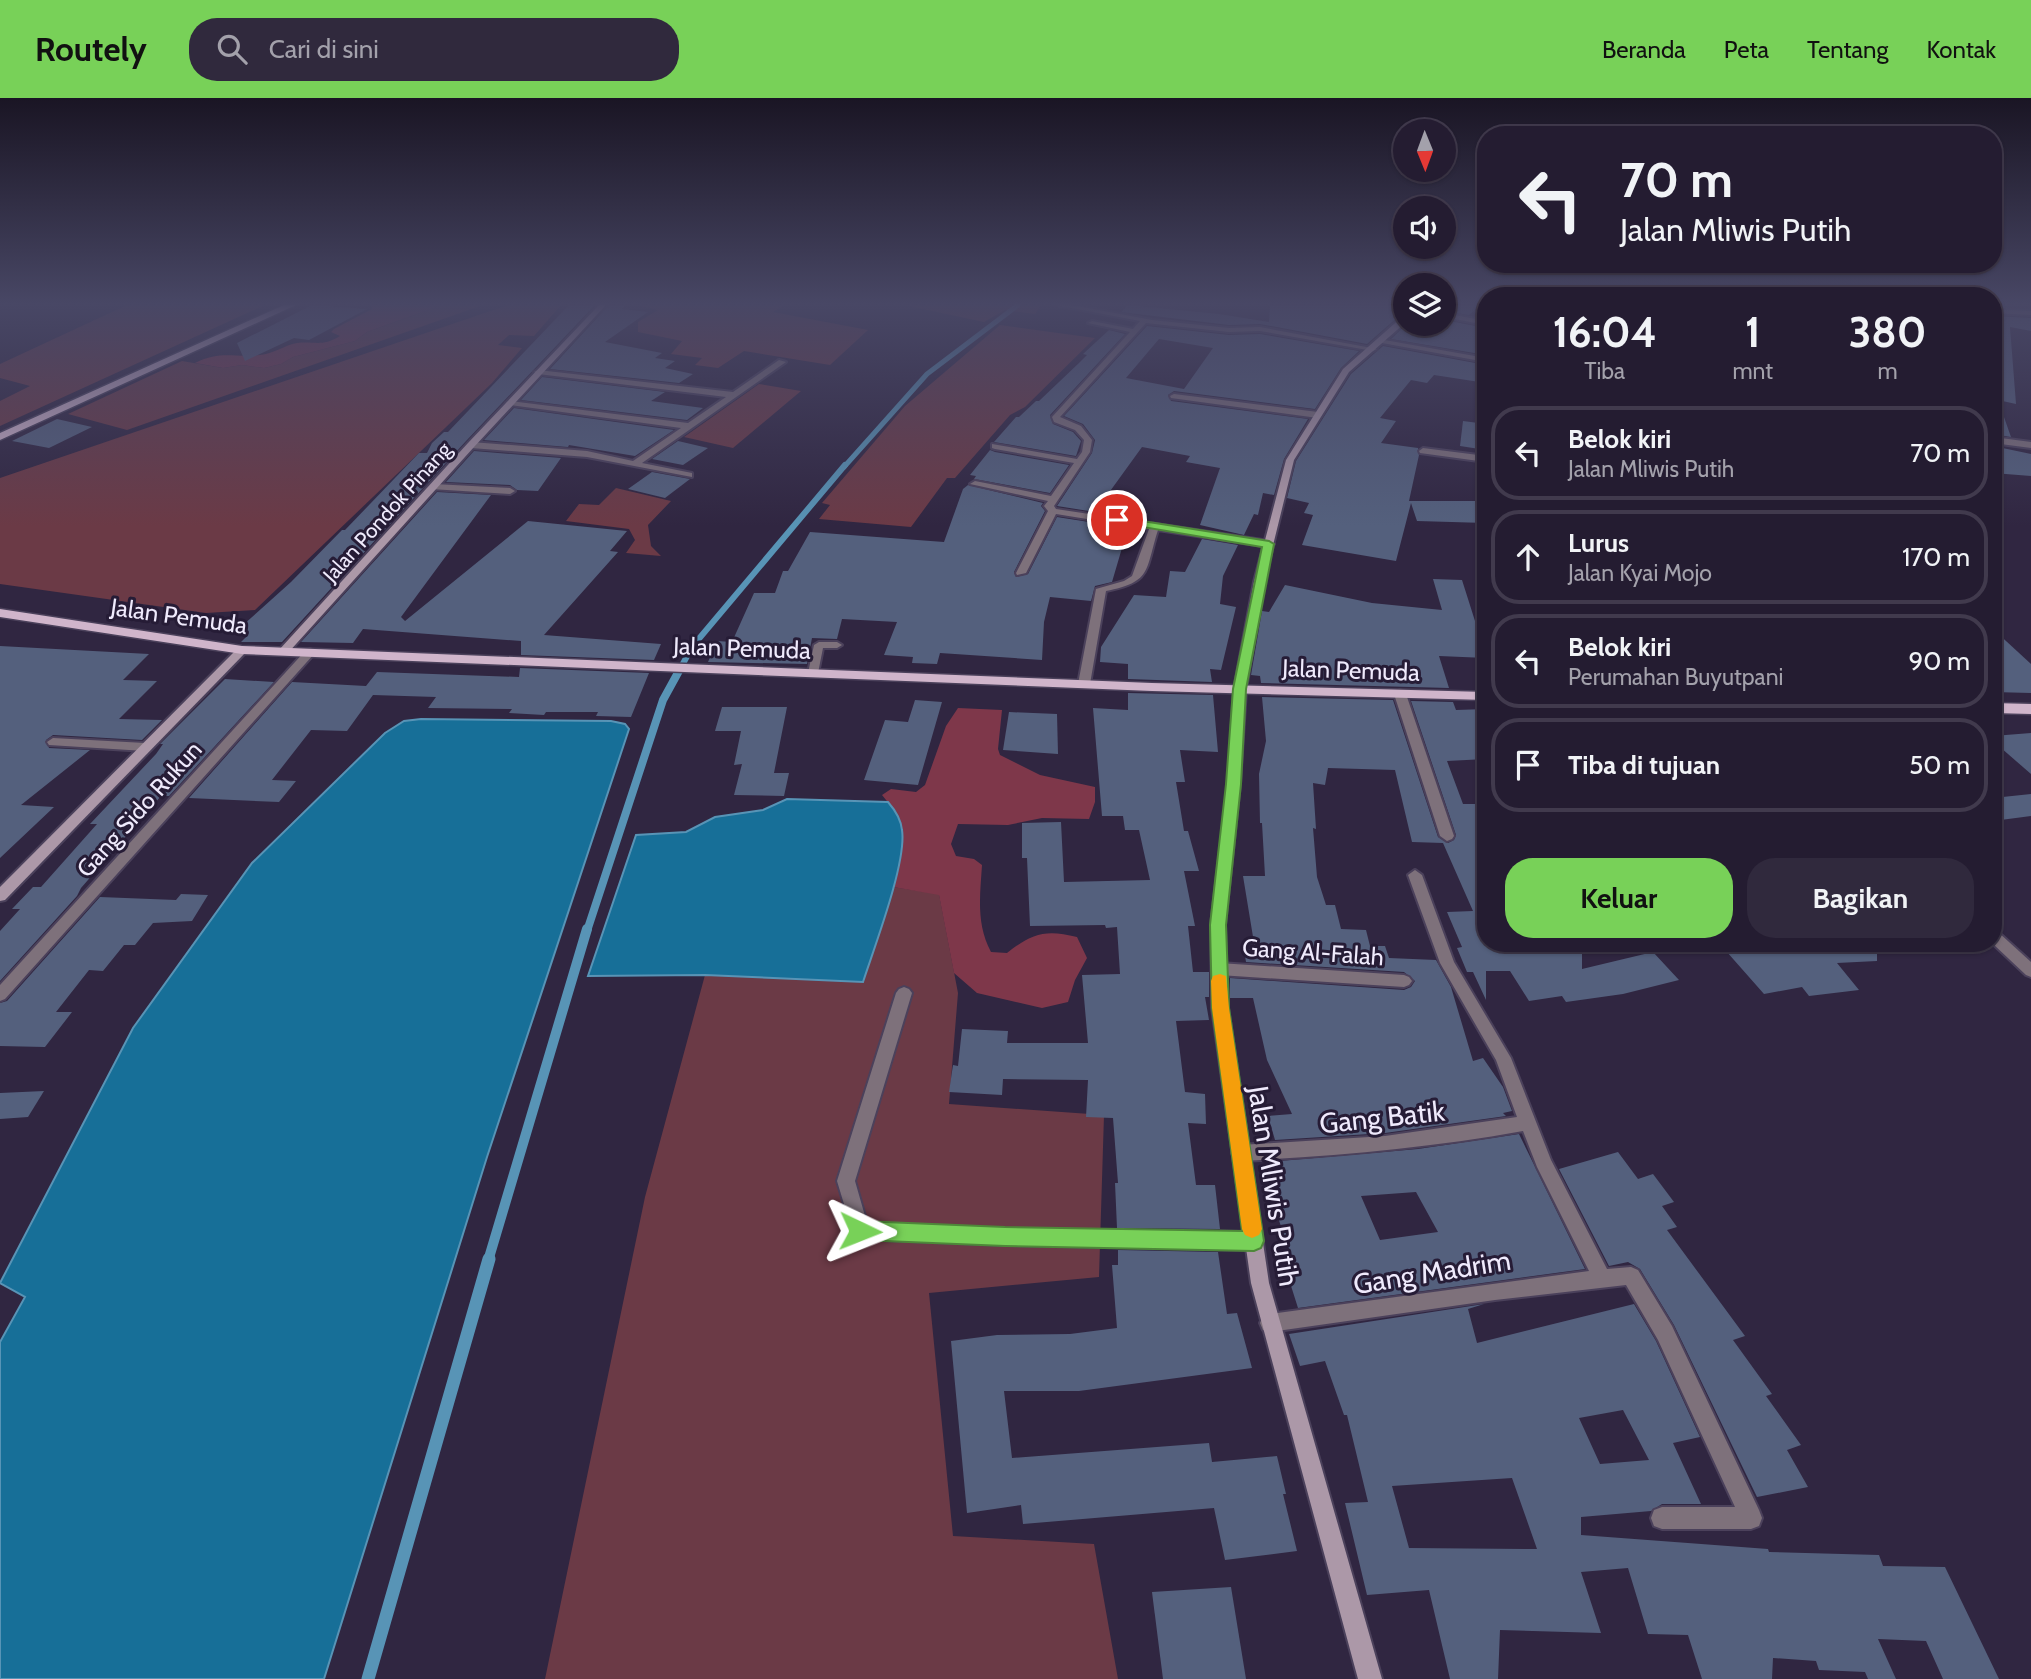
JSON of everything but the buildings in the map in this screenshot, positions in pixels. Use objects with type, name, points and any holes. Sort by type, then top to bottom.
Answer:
[{"type":"main road","points":[[0,430],[114,379]]},
{"type":"main road","points":[[0,437],[129,379]]},
{"type":"main road","name":"Jalan Pemuda","points":[[0,613],[242,650],[1084,684],[1477,696]]},
{"type":"main road","points":[[2002,708],[2031,709]]},
{"type":"street","name":"Jalan Pondok Pinang","points":[[283,652],[532,379]]},
{"type":"street","points":[[596,379],[734,395]]},
{"type":"street","points":[[634,464],[758,379]]},
{"type":"street","points":[[1091,379],[1056,417],[1056,420],[1078,428],[1088,440],[1086,452],[1049,506],[1053,511],[1269,544]]},
{"type":"street","name":"Jalan Mliwis Putih","points":[[1341,379],[1290,460],[1269,544],[1240,689],[1234,784],[1218,925],[1220,1008],[1260,1283],[1370,1679]]},
{"type":"street","points":[[1174,396],[1318,415]]},
{"type":"street","points":[[510,403],[689,426]]},
{"type":"street","points":[[2002,441],[2031,445]]},
{"type":"street","points":[[471,445],[587,454],[689,475]]},
{"type":"street","points":[[995,446],[1080,462]]},
{"type":"street","points":[[1423,451],[1477,458]]},
{"type":"street","points":[[975,484],[1054,499]]},
{"type":"street","points":[[434,487],[510,491]]},
{"type":"street","points":[[1021,573],[1053,511]]},
{"type":"street","points":[[1084,684],[1101,589],[1127,584],[1137,578],[1155,526]]},
{"type":"street","points":[[0,896],[242,650]]},
{"type":"street","name":"Gang Sido Rukun","points":[[0,995],[310,652]]},
{"type":"street","points":[[1400,694],[1447,836]]},
{"type":"street","points":[[53,742],[145,747]]},
{"type":"street","points":[[1415,875],[1447,963],[1503,1058],[1543,1162],[1602,1278]]},
{"type":"street","points":[[2002,944],[2031,971]]},
{"type":"street","name":"Gang Al-Falah","points":[[1219,969],[1404,981]]},
{"type":"street","points":[[904,993],[846,1181],[860,1231],[1005,1237],[1254,1241]]},
{"type":"street","name":"Gang Batik","points":[[1241,1153],[1320,1150],[1468,1134],[1527,1123]]},
{"type":"street","name":"Gang Madrim","points":[[1270,1323],[1414,1304],[1493,1290],[1631,1276],[1665,1333],[1751,1518],[1662,1518]]},
{"type":"lane","points":[[813,673],[819,645],[837,646]]},
{"type":"shaded area","points":[[3,379],[103,379],[0,426],[0,401],[30,386]]},
{"type":"shaded area","points":[[144,379],[273,379],[127,430],[68,414]]},
{"type":"shaded area","points":[[291,379],[496,379],[255,610],[206,613],[0,584],[0,478]]},
{"type":"shaded area","points":[[937,379],[1054,379],[1025,407],[1010,415],[955,478],[947,478],[911,527],[819,519],[830,505],[822,503],[905,406]]},
{"type":"shaded area","points":[[759,384],[801,391],[733,448],[684,437]]},
{"type":"shaded area","points":[[616,488],[671,501],[648,525],[651,546],[661,556],[626,553],[635,540],[629,529],[566,521],[579,504],[599,505]]},
{"type":"shaded area","points":[[958,708],[1002,710],[998,749],[1000,755],[1040,775],[1095,787],[1095,802],[1089,819],[1042,818],[1008,825],[958,824],[951,844],[956,856],[974,859],[982,865],[981,920],[991,952],[1007,953],[1040,934],[1056,933],[1077,937],[1087,958],[1075,980],[1068,1002],[1042,1008],[977,993],[954,973],[939,895],[893,887],[900,850],[899,828],[882,795],[891,789],[916,792],[925,785],[946,726]]},
{"type":"shaded area","points":[[893,887],[939,894],[958,993],[949,1104],[1104,1115],[1099,1277],[929,1293],[953,1536],[1094,1544],[1118,1679],[545,1679],[645,1197],[705,975],[863,982]]},
{"type":"water","points":[[404,721],[611,721],[625,724],[629,729],[487,1157],[324,1679],[0,1679],[0,1342],[25,1297],[0,1283],[133,1028],[252,863],[385,733]]},
{"type":"water","points":[[787,799],[888,802],[899,819],[902,830],[900,862],[889,905],[863,982],[705,975],[588,976],[636,835],[686,832],[715,817],[763,810]]},
{"type":"waterway","points":[[844,467],[923,379]]},
{"type":"waterway","points":[[679,671],[692,647],[845,465]]},
{"type":"waterway","points":[[587,931],[663,700],[680,669]]},
{"type":"waterway","points":[[488,1261],[587,929]]},
{"type":"waterway","points":[[368,1679],[489,1259]]},
{"type":"slow traffic","points":[[1220,981],[1220,1008],[1252,1229]]},
{"type":"route","points":[[860,1231],[1005,1237],[1254,1241],[1220,1008],[1218,925],[1234,784],[1240,689],[1259,582],[1269,544],[1117,520]]}]
